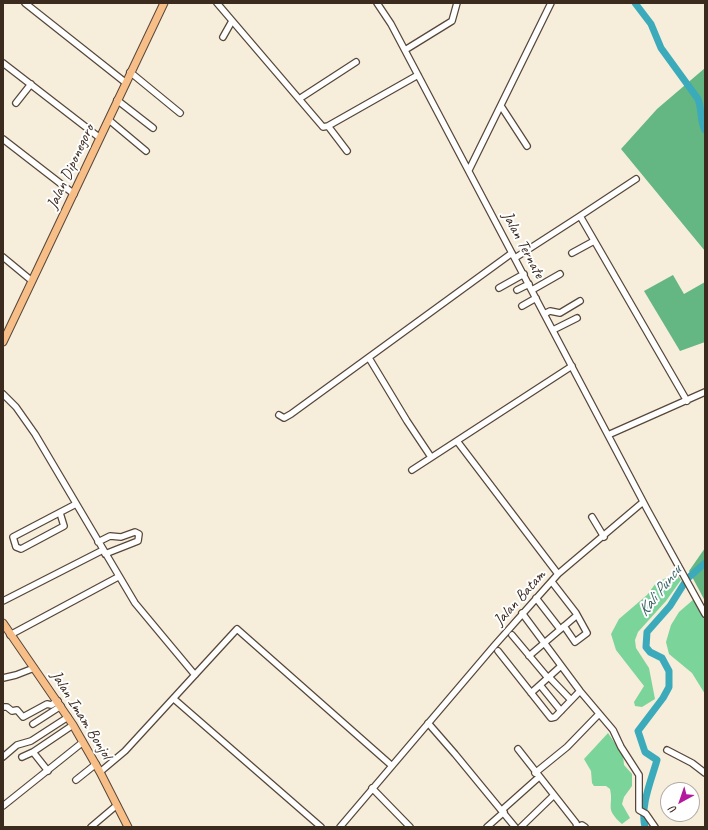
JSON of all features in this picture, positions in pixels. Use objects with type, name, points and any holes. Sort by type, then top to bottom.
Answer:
[{"type":"main road","name":"Jalan Diponegoro","points":[[3,342],[164,3]]},
{"type":"main road","name":"Jalan Imam Bonjol","points":[[3,623],[7,632],[73,725],[96,764],[128,827]]},
{"type":"street","points":[[25,3],[126,83]]},
{"type":"street","points":[[217,3],[323,127],[328,126],[418,75]]},
{"type":"street","name":"Jalan Ternate","points":[[376,3],[405,50],[643,502],[705,614]]},
{"type":"street","points":[[405,50],[452,21],[457,3]]},
{"type":"street","points":[[469,170],[551,3]]},
{"type":"street","points":[[223,36],[232,21]]},
{"type":"street","points":[[299,100],[356,62]]},
{"type":"street","points":[[3,63],[100,138]]},
{"type":"street","points":[[130,72],[180,113]]},
{"type":"street","points":[[16,103],[31,84]]},
{"type":"street","points":[[117,100],[153,128]]},
{"type":"street","points":[[501,106],[526,146]]},
{"type":"street","points":[[109,120],[146,151]]},
{"type":"street","points":[[328,126],[347,151]]},
{"type":"street","points":[[3,138],[74,194]]},
{"type":"street","points":[[279,415],[284,418],[291,414],[514,255],[580,216],[636,179]]},
{"type":"street","points":[[580,216],[687,401]]},
{"type":"street","points":[[572,253],[594,241]]},
{"type":"street","points":[[3,257],[32,281]]},
{"type":"street","points":[[499,288],[524,274]]},
{"type":"street","points":[[532,290],[560,274]]},
{"type":"street","points":[[517,290],[529,284]]},
{"type":"street","points":[[522,306],[536,298]]},
{"type":"street","points":[[544,314],[550,311],[560,313],[580,301]]},
{"type":"street","points":[[553,330],[577,318]]},
{"type":"street","points":[[369,358],[407,422],[431,457]]},
{"type":"street","points":[[412,470],[572,366]]},
{"type":"street","points":[[608,435],[705,392]]},
{"type":"street","points":[[3,394],[24,417],[135,604],[195,675]]},
{"type":"street","points":[[457,441],[558,574]]},
{"type":"street","name":"Jalan Batam","points":[[340,827],[522,613],[558,574],[604,537],[643,502]]},
{"type":"street","points":[[60,513],[64,526],[21,549],[16,547],[13,537],[76,504]]},
{"type":"street","points":[[592,517],[604,537]]},
{"type":"street","points":[[3,601],[104,552],[138,540],[139,534],[135,532],[121,537],[110,536],[98,542]]},
{"type":"street","points":[[7,632],[118,577]]},
{"type":"street","points":[[536,598],[575,641],[578,641],[588,632],[552,582]]},
{"type":"street","points":[[522,613],[580,692],[613,730],[621,747],[637,772],[640,781],[640,811],[646,814],[655,827]]},
{"type":"street","points":[[529,656],[576,616]]},
{"type":"street","points":[[100,772],[125,751],[237,629],[391,766]]},
{"type":"street","points":[[512,635],[548,677],[571,700]]},
{"type":"street","points":[[498,651],[551,718],[561,711],[580,692]]},
{"type":"street","points":[[531,693],[561,666]]},
{"type":"street","points":[[3,678],[16,676],[34,668]]},
{"type":"street","points":[[540,686],[561,711]]},
{"type":"street","points":[[174,699],[321,827]]},
{"type":"street","points":[[3,708],[7,707],[12,711],[17,710],[23,717],[47,704],[59,704]]},
{"type":"street","points":[[33,724],[59,704]]},
{"type":"street","points":[[487,827],[599,714]]},
{"type":"street","points":[[3,757],[17,745],[31,741],[68,717]]},
{"type":"street","points":[[428,723],[515,827]]},
{"type":"street","points":[[22,757],[33,752],[73,725]]},
{"type":"street","points":[[3,806],[83,742]]},
{"type":"street","points":[[518,749],[577,827],[582,825],[586,827]]},
{"type":"street","points":[[667,750],[692,763],[705,773]]},
{"type":"street","points":[[33,752],[48,771]]},
{"type":"street","points":[[76,780],[96,764]]},
{"type":"street","points":[[372,788],[410,827]]},
{"type":"street","points":[[521,827],[554,796]]},
{"type":"street","points":[[91,827],[117,805]]},
{"type":"green space","points":[[705,68],[705,251],[621,149],[657,109]]},
{"type":"green space","points":[[673,275],[684,294],[705,282],[705,342],[680,351],[644,291]]},
{"type":"green space","points":[[705,548],[705,601],[689,571]]},
{"type":"green space","points":[[676,573],[681,580],[666,601],[638,632],[635,640],[636,648],[649,668],[655,699],[642,707],[635,706],[634,702],[644,686],[616,650],[611,634],[619,619],[647,595],[656,583]]},
{"type":"green space","points":[[694,599],[705,619],[705,694],[692,673],[669,654],[666,642],[671,625],[679,612]]},
{"type":"green space","points":[[608,733],[623,755],[624,765],[632,774],[632,786],[624,797],[622,804],[630,818],[622,824],[616,819],[611,811],[610,789],[606,786],[594,786],[592,783],[591,771],[584,759]]},
{"type":"waterway","name":"Kali Puncu","points":[[635,3],[651,24],[661,48],[698,99],[702,123],[705,130]]},
{"type":"waterway","name":"Kali Puncu","points":[[645,827],[645,802],[657,760],[645,752],[638,731],[663,698],[669,687],[669,671],[662,658],[650,652],[646,647],[647,632],[670,606],[687,579],[705,563]]}]
